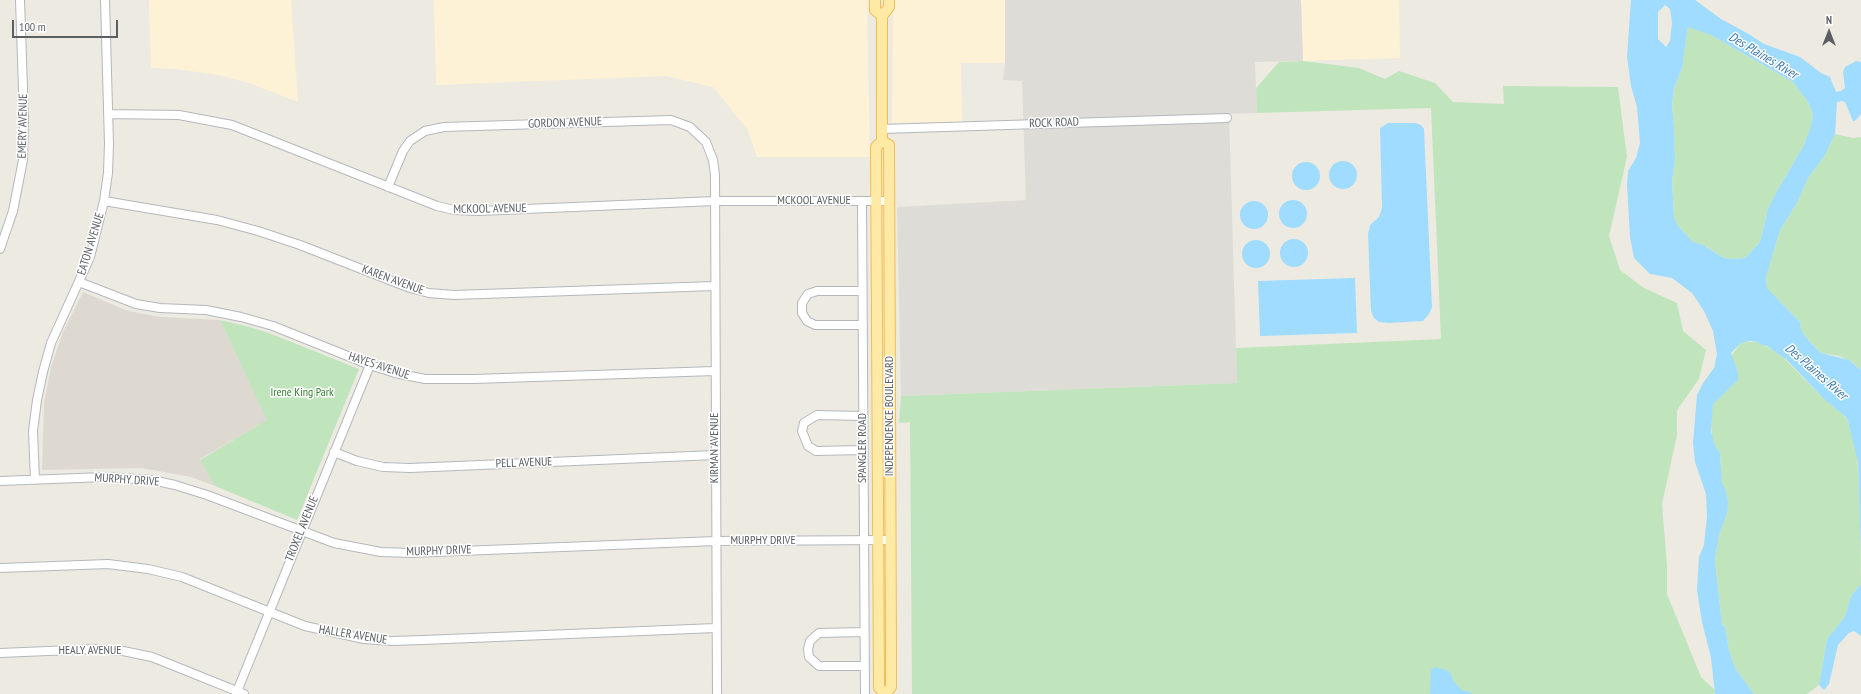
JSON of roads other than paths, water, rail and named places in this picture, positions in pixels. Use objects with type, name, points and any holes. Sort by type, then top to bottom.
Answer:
[{"type":"main road","name":"INDEPENDENCE BOULEVARD","points":[[875,0],[875,10],[882,16]]},
{"type":"main road","name":"INDEPENDENCE BOULEVARD","points":[[882,141],[889,145],[891,687],[886,694],[879,688],[876,147],[882,141],[882,16],[889,7],[889,0]]},
{"type":"street","name":"EMERY AVENUE","points":[[0,249],[14,211],[23,160],[24,118],[20,0]]},
{"type":"street","name":"EATON AVENUE","points":[[35,480],[33,431],[37,400],[43,372],[51,343],[90,257],[104,201],[108,173],[105,0]]},
{"type":"street","name":"MCKOOL AVENUE","points":[[108,114],[179,115],[232,125],[438,206],[461,211],[715,201],[889,201]]},
{"type":"street","name":"ROCK ROAD","points":[[882,129],[1227,118]]},
{"type":"street","name":"GORDON AVENUE","points":[[388,187],[406,146],[416,136],[434,128],[671,120],[690,127],[706,142],[713,160],[715,201]]},
{"type":"street","name":"KAREN AVENUE","points":[[104,201],[217,220],[258,231],[300,245],[410,288],[429,293],[454,295],[715,286]]},
{"type":"street","name":"KIRMAN AVENUE","points":[[715,201],[717,694]]},
{"type":"street","name":"SPANGLER ROAD","points":[[862,201],[865,694]]},
{"type":"street","name":"HAYES AVENUE","points":[[79,282],[136,304],[160,308],[212,311],[273,326],[370,365],[408,376],[440,380],[715,371]]},
{"type":"street","points":[[862,291],[816,291],[808,294],[802,303],[802,313],[807,321],[815,325],[863,325]]},
{"type":"street","name":"TROXEL AVENUE","points":[[239,693],[269,612],[370,365]]},
{"type":"street","points":[[863,416],[817,415],[804,423],[802,431],[808,446],[816,451],[863,450]]},
{"type":"street","name":"PELL AVENUE","points":[[334,452],[357,461],[383,467],[410,468],[716,455]]},
{"type":"street","name":"MURPHY DRIVE","points":[[0,481],[105,477],[152,480],[175,485],[207,495],[301,532],[354,548],[397,553],[716,541],[891,540]]},
{"type":"street","name":"HALLER AVENUE","points":[[0,568],[95,564],[134,566],[182,577],[304,626],[333,633],[392,641],[716,628]]},
{"type":"street","points":[[864,632],[819,633],[810,641],[808,649],[812,661],[818,666],[864,666]]},
{"type":"street","name":"HEALY AVENUE","points":[[0,653],[123,650],[152,657],[239,693]]},
{"type":"water","name":"Des Plaines River","points":[[1631,0],[1695,0],[1721,19],[1764,44],[1800,57],[1821,73],[1830,77],[1836,92],[1845,88],[1843,72],[1845,67],[1856,61],[1861,62],[1861,114],[1855,121],[1853,121],[1845,102],[1837,102],[1835,134],[1825,155],[1808,178],[1797,203],[1780,230],[1766,277],[1767,288],[1800,322],[1801,330],[1808,340],[1821,353],[1849,360],[1861,370],[1861,556],[1858,462],[1847,418],[1825,400],[1787,360],[1767,346],[1758,342],[1750,341],[1741,343],[1731,353],[1738,373],[1738,380],[1713,404],[1711,431],[1715,446],[1720,453],[1722,484],[1725,489],[1728,502],[1727,514],[1719,535],[1715,560],[1722,625],[1725,627],[1729,650],[1735,668],[1754,694],[1715,694],[1711,658],[1702,622],[1697,590],[1699,557],[1704,545],[1707,516],[1706,494],[1695,462],[1693,443],[1697,395],[1703,383],[1714,368],[1717,354],[1713,331],[1704,311],[1692,293],[1672,278],[1650,274],[1634,258],[1630,237],[1627,185],[1628,171],[1636,158],[1640,143],[1637,107],[1631,86],[1627,57]],"holes":[[[1665,5],[1670,9],[1672,23],[1670,41],[1666,47],[1658,39],[1658,12]],[[1688,27],[1711,35],[1793,82],[1808,102],[1813,114],[1811,126],[1804,145],[1768,209],[1760,242],[1745,258],[1724,258],[1703,245],[1693,242],[1677,225],[1674,217],[1672,181],[1675,160],[1672,106],[1674,88],[1682,68]]]},
{"type":"water","points":[[1388,123],[1415,123],[1421,125],[1424,129],[1432,307],[1429,314],[1423,321],[1389,323],[1379,322],[1374,318],[1371,311],[1368,234],[1370,225],[1379,217],[1382,208],[1380,128]]},
{"type":"water","points":[[1343,161],[1353,165],[1357,175],[1353,185],[1343,189],[1333,185],[1329,175],[1333,165]]},
{"type":"water","points":[[1306,162],[1316,166],[1320,176],[1316,186],[1306,190],[1296,186],[1292,176],[1296,166]]},
{"type":"water","points":[[1293,200],[1303,204],[1307,214],[1303,224],[1293,228],[1283,224],[1279,214],[1283,204]]},
{"type":"water","points":[[1254,201],[1264,205],[1268,215],[1264,225],[1254,229],[1244,225],[1240,215],[1244,205]]},
{"type":"water","points":[[1294,239],[1304,243],[1308,253],[1304,263],[1294,267],[1284,263],[1280,253],[1284,243]]},
{"type":"water","points":[[1256,240],[1266,244],[1270,254],[1266,264],[1256,268],[1246,264],[1242,254],[1246,244]]},
{"type":"water","points":[[1355,278],[1357,333],[1260,336],[1258,281]]},
{"type":"water","points":[[1861,584],[1861,636],[1854,631],[1849,633],[1838,645],[1829,684],[1824,690],[1819,685],[1827,639],[1843,619],[1851,596]]},
{"type":"water","points":[[1434,667],[1447,670],[1451,674],[1454,682],[1463,691],[1468,691],[1472,694],[1430,694],[1431,670]]},
{"type":"park label","name":"Irene King Park","points":[[302,393]]}]
